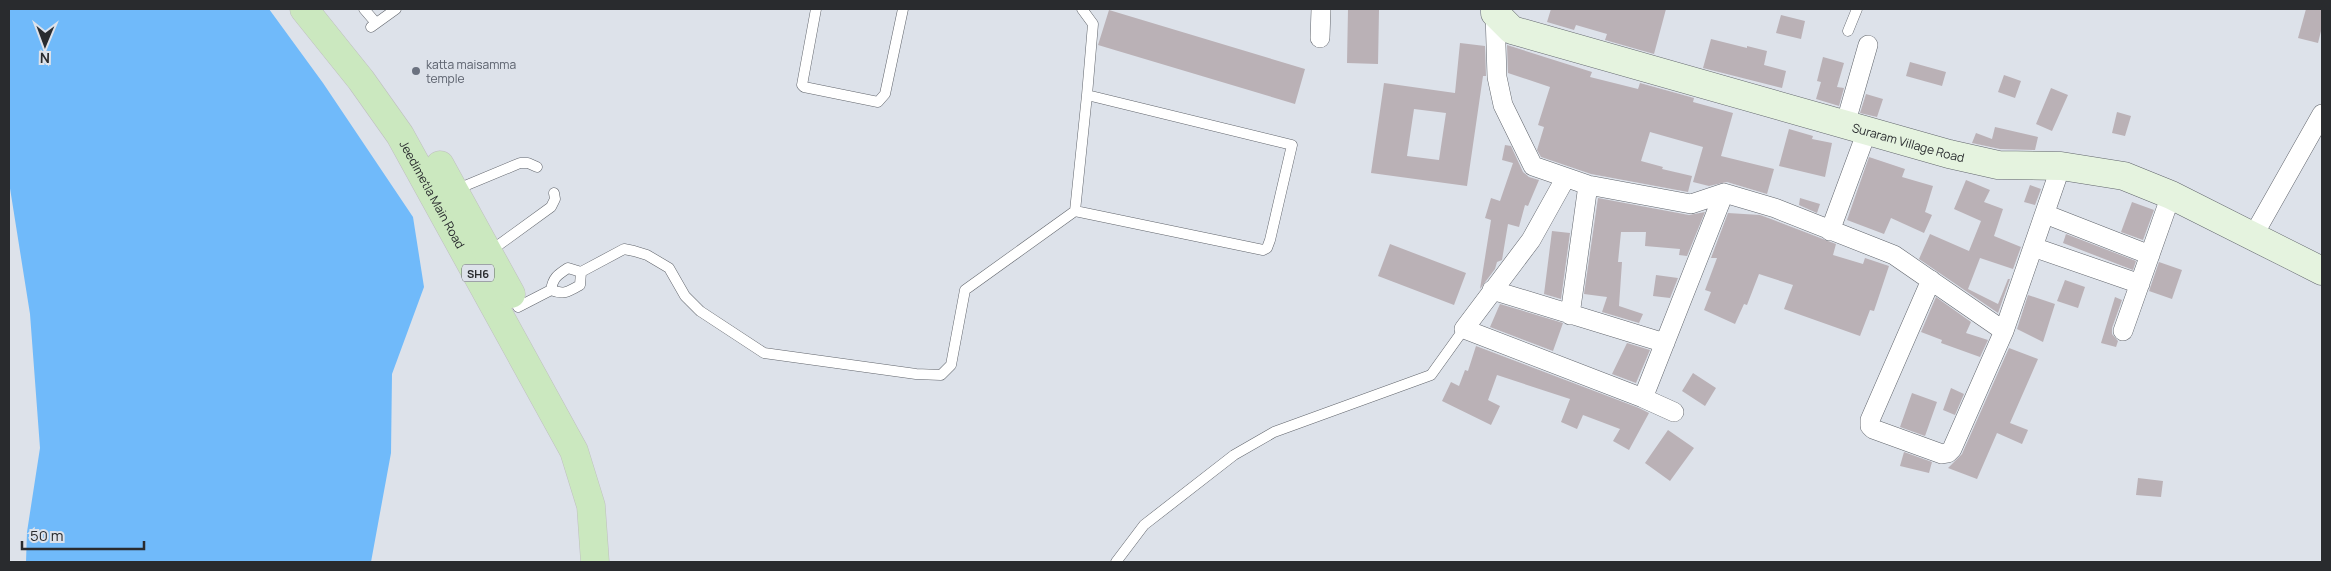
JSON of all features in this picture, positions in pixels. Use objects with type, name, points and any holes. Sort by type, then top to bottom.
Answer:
[{"type":"main road","name":"Jeedimetla Main Road","points":[[304,9],[361,80],[400,135],[570,442],[583,475],[591,506],[595,562]]},
{"type":"main road","name":"Jeedimetla Main Road","points":[[326,9],[371,65],[454,190],[583,429],[600,471],[608,499],[614,562]]},
{"type":"main road","name":"Suraram Village Road","points":[[1495,11],[1512,30],[1950,154],[1998,165],[2061,166],[2124,176],[2171,195],[2322,271]]},
{"type":"street","points":[[1320,38],[1321,9]]},
{"type":"street","points":[[1495,11],[1497,77],[1503,105],[1533,166],[1565,179],[1588,185],[1691,204],[1724,193],[1775,208],[1894,255],[2004,331]]},
{"type":"street","points":[[1830,231],[1856,128],[1868,45]]},
{"type":"street","points":[[2253,236],[2322,114]]},
{"type":"street","points":[[1931,280],[1870,420],[1873,429],[1942,454],[1952,450],[2004,331],[2061,166]]},
{"type":"street","points":[[1565,179],[1531,240],[1464,329],[1643,398],[1674,412]]},
{"type":"street","points":[[1570,315],[1588,185]]},
{"type":"street","points":[[1643,398],[1724,193]]},
{"type":"street","points":[[2124,331],[2171,195]]},
{"type":"street","points":[[2045,214],[2150,255]]},
{"type":"street","points":[[2033,247],[2140,284]]},
{"type":"street","points":[[1492,290],[1664,342]]},
{"type":"lane","points":[[364,9],[373,25],[396,9]]},
{"type":"lane","points":[[816,9],[802,85],[878,102],[885,94],[903,9]]},
{"type":"lane","points":[[1075,211],[1093,24],[1082,9]]},
{"type":"lane","points":[[1848,31],[1857,9]]},
{"type":"lane","points":[[551,290],[553,279],[568,268],[581,272],[624,249],[634,251],[647,255],[669,268],[685,296],[700,311],[764,352],[916,374],[941,375],[951,365],[965,290],[1075,211],[1263,250],[1267,248],[1292,145],[1087,95]]},
{"type":"lane","points":[[454,190],[520,163],[528,163],[537,167]]},
{"type":"lane","points":[[489,253],[550,207],[555,199],[554,193]]},
{"type":"lane","points":[[518,307],[551,290],[562,294],[580,285],[581,272]]},
{"type":"lane","points":[[1116,562],[1144,525],[1234,455],[1274,432],[1431,375],[1464,329]]},
{"type":"water","points":[[9,9],[269,9],[323,83],[413,217],[424,287],[392,374],[391,453],[371,562],[26,562],[27,532],[40,448],[30,314],[9,182]]},
{"type":"building","points":[[1348,9],[1379,10],[1378,64],[1347,63]]},
{"type":"building","points":[[1551,9],[1666,9],[1654,54],[1605,40],[1607,34],[1576,25],[1574,30],[1547,22]]},
{"type":"building","points":[[2306,9],[2322,9],[2322,27],[2318,43],[2298,38]]},
{"type":"building","points":[[1109,10],[1305,69],[1295,104],[1098,45]]},
{"type":"building","points":[[1781,15],[1805,21],[1801,39],[1776,33]]},
{"type":"building","points":[[1711,39],[1767,51],[1764,65],[1786,71],[1782,88],[1703,68]]},
{"type":"building","points":[[1460,43],[1485,46],[1486,76],[1483,76],[1467,186],[1371,173],[1384,83],[1455,93]],"holes":[[[1414,109],[1446,113],[1439,160],[1407,156]]]},
{"type":"building","points":[[1507,45],[1592,72],[1590,77],[1638,89],[1640,83],[1694,98],[1693,102],[1733,113],[1721,156],[1774,169],[1767,194],[1727,182],[1709,186],[1693,182],[1703,147],[1650,132],[1641,161],[1663,167],[1662,169],[1692,176],[1688,192],[1591,174],[1541,157],[1537,150],[1544,127],[1538,125],[1550,87],[1508,73]]},
{"type":"building","points":[[1823,57],[1844,63],[1837,87],[1844,88],[1839,106],[1816,99],[1821,82],[1817,81]]},
{"type":"building","points":[[1910,62],[1946,72],[1942,86],[1906,76]]},
{"type":"building","points":[[2004,75],[2021,81],[2015,98],[1998,92]]},
{"type":"building","points":[[2051,88],[2068,95],[2052,131],[2036,124]]},
{"type":"building","points":[[1866,94],[1883,99],[1877,117],[1860,113]]},
{"type":"building","points":[[2117,112],[2131,116],[2125,136],[2112,133]]},
{"type":"building","points":[[1995,127],[2038,137],[2035,150],[2000,149],[1972,143],[1976,133],[1992,139]]},
{"type":"building","points":[[1789,129],[1813,136],[1812,139],[1832,143],[1825,177],[1779,166]]},
{"type":"building","points":[[1505,145],[1511,146],[1523,172],[1529,177],[1539,180],[1528,206],[1525,205],[1519,227],[1508,224],[1502,260],[1497,262],[1495,269],[1480,289],[1491,220],[1485,218],[1491,198],[1500,201],[1513,163],[1502,160]]},
{"type":"building","points":[[1869,157],[1905,169],[1902,177],[1933,186],[1925,212],[1932,215],[1924,233],[1891,218],[1884,234],[1847,220]]},
{"type":"building","points":[[1966,180],[1990,190],[1984,202],[2003,209],[1994,236],[2021,247],[2013,269],[1980,258],[1968,289],[1998,304],[2008,279],[2010,279],[1998,313],[1919,259],[1930,234],[1969,251],[1981,221],[1954,209]]},
{"type":"building","points":[[2030,185],[2041,189],[2035,205],[2024,202]]},
{"type":"building","points":[[1598,198],[1689,215],[1705,212],[1687,256],[1679,255],[1680,249],[1645,246],[1646,232],[1621,232],[1618,262],[1622,262],[1619,306],[1643,314],[1639,323],[1602,312],[1607,297],[1584,294]]},
{"type":"building","points":[[1800,198],[1820,204],[1817,213],[1799,205]]},
{"type":"building","points":[[2132,202],[2154,210],[2143,240],[2121,232]]},
{"type":"building","points":[[1728,213],[1760,215],[1836,244],[1833,255],[1863,264],[1865,258],[1889,266],[1874,311],[1870,310],[1860,336],[1784,309],[1793,285],[1759,274],[1747,305],[1744,304],[1735,324],[1704,310],[1711,292],[1705,290],[1717,258],[1711,258]]},
{"type":"building","points":[[1552,231],[1570,233],[1561,299],[1544,294]]},
{"type":"building","points":[[2066,234],[2136,261],[2133,270],[2063,243]]},
{"type":"building","points":[[1390,244],[1466,273],[1454,305],[1378,276]]},
{"type":"building","points":[[2159,262],[2182,270],[2172,299],[2149,291]]},
{"type":"building","points":[[1656,275],[1678,278],[1670,298],[1653,296]]},
{"type":"building","points":[[2065,280],[2085,287],[2078,308],[2057,301]]},
{"type":"building","points":[[2028,295],[2055,304],[2043,342],[2017,329]]},
{"type":"building","points":[[1936,297],[1971,322],[1966,333],[1988,340],[1980,357],[1941,343],[1942,340],[1921,332]]},
{"type":"building","points":[[2115,297],[2122,300],[2112,328],[2112,334],[2118,341],[2116,347],[2101,343]]},
{"type":"building","points":[[1500,304],[1563,323],[1553,351],[1490,327]]},
{"type":"building","points":[[1627,343],[1650,350],[1636,383],[1612,374]]},
{"type":"building","points":[[1476,346],[1649,413],[1629,450],[1613,441],[1620,429],[1583,415],[1577,429],[1561,422],[1570,399],[1497,375],[1488,400],[1500,406],[1491,425],[1442,401],[1451,382],[1459,386],[1465,370],[1468,371]]},
{"type":"building","points":[[2009,348],[2038,359],[2010,423],[2028,430],[2022,444],[1997,433],[1977,479],[1948,468],[1962,454]]},
{"type":"building","points":[[1693,373],[1716,388],[1705,406],[1682,391]]},
{"type":"building","points":[[1951,388],[1964,394],[1955,415],[1943,410]]},
{"type":"building","points":[[1912,393],[1937,402],[1925,436],[1900,427]]},
{"type":"building","points":[[1668,430],[1694,448],[1670,481],[1645,463]]},
{"type":"building","points":[[1904,452],[1932,462],[1929,473],[1900,466]]},
{"type":"building","points":[[2138,478],[2163,481],[2161,497],[2136,495]]},
{"type":"place","name":"katta maisamma temple","points":[[416,71]]}]
